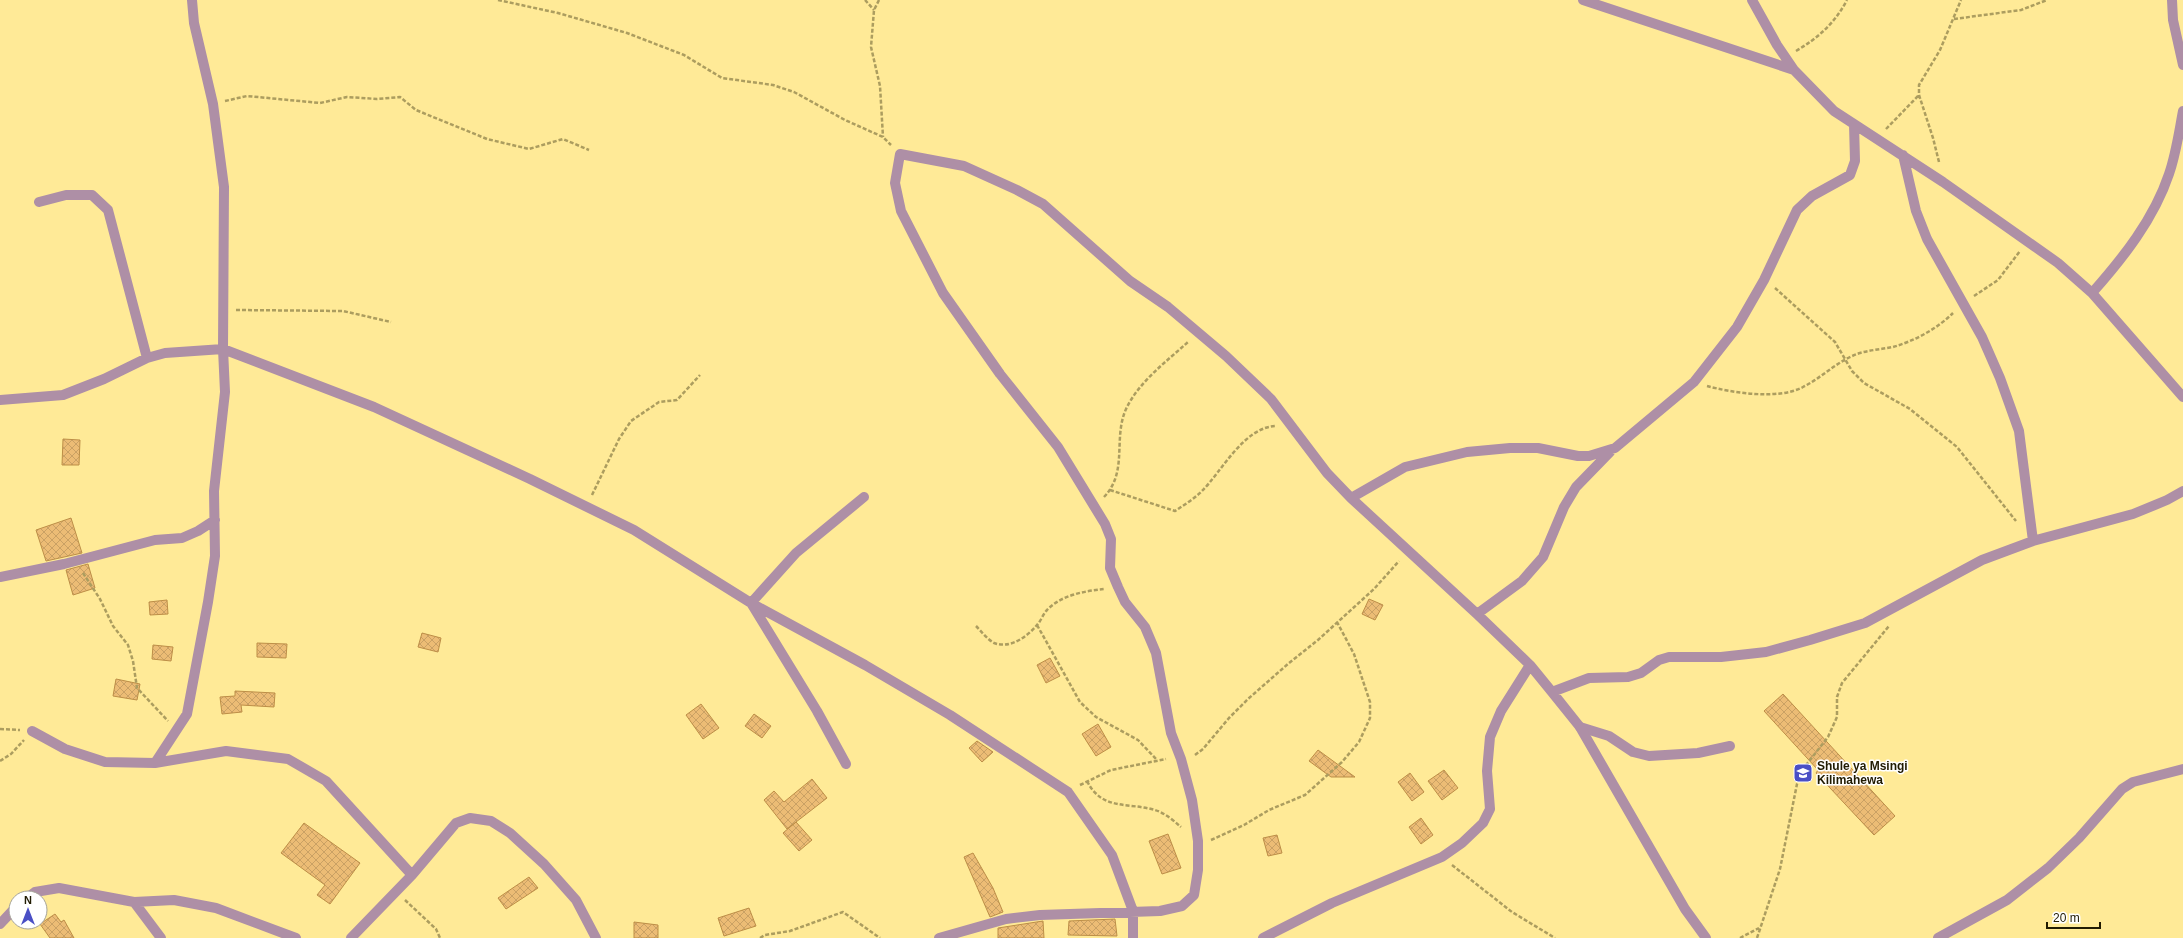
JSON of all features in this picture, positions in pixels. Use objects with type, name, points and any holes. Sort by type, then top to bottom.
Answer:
[{"type":"street","points":[[155,763],[186,714],[208,602],[215,556],[217,458],[225,392],[223,349],[224,187],[213,104],[194,23],[192,0]]},
{"type":"street","points":[[1583,0],[1794,70]]},
{"type":"street","points":[[1752,0],[1794,70],[1834,111],[1904,155],[2058,263],[2092,293],[2183,397]]},
{"type":"street","points":[[2172,0],[2174,20],[2183,65]]},
{"type":"street","points":[[2092,293],[2134,242],[2152,212],[2169,175],[2183,111]]},
{"type":"street","points":[[1477,614],[1522,581],[1543,557],[1564,507],[1576,487],[1588,473],[1615,448],[1694,382],[1737,327],[1764,280],[1797,210],[1812,196],[1850,175],[1855,161],[1854,124]]},
{"type":"street","points":[[939,938],[1006,919],[1040,915],[1160,911],[1182,906],[1194,895],[1198,870],[1198,841],[1192,800],[1181,759],[1171,733],[1156,653],[1145,627],[1125,602],[1110,568],[1111,539],[1095,505],[1058,447],[1000,374],[943,293],[901,211],[896,183],[900,154],[964,166],[1017,190],[1043,204],[1125,277],[1168,307],[1226,356],[1271,399],[1327,473],[1408,552],[1477,614],[1530,665],[1552,692],[1580,727],[1685,909],[1706,938]]},
{"type":"street","points":[[1904,155],[1916,211],[1924,232],[1982,336],[2000,378],[2019,431],[2033,537]]},
{"type":"street","points":[[39,202],[66,195],[92,195],[108,210],[147,358]]},
{"type":"street","points":[[0,400],[63,395],[104,379],[147,358],[179,351],[223,349],[374,407],[586,506],[634,530],[751,603],[865,665],[937,708],[1068,792],[1112,855],[1133,911],[1133,938]]},
{"type":"street","points":[[1351,498],[1405,467],[1467,452],[1510,448],[1538,448],[1578,456],[1589,456],[1615,448]]},
{"type":"street","points":[[1552,692],[1589,678],[1628,677],[1641,674],[1659,660],[1670,657],[1721,657],[1766,652],[1865,623],[1982,560],[2033,537],[2132,514],[2167,500],[2183,491]]},
{"type":"street","points":[[751,603],[796,553],[864,497]]},
{"type":"street","points":[[0,577],[76,561],[155,540],[182,538],[198,532],[215,520]]},
{"type":"street","points":[[751,603],[817,711],[846,764]]},
{"type":"street","points":[[1263,938],[1332,903],[1442,857],[1468,838],[1482,823],[1490,809],[1487,771],[1490,738],[1501,711],[1530,665]]},
{"type":"street","points":[[1580,727],[1609,736],[1633,752],[1649,756],[1698,753],[1730,746]]},
{"type":"street","points":[[32,731],[65,749],[105,762],[155,763],[226,751],[288,759],[326,781],[412,875]]},
{"type":"street","points":[[1938,938],[2007,900],[2048,868],[2079,838],[2122,789],[2132,782],[2183,769]]},
{"type":"street","points":[[351,938],[412,875],[456,823],[470,818],[491,821],[510,833],[544,864],[576,900],[596,938]]},
{"type":"street","points":[[46,890],[58,888],[134,902],[174,900],[216,908],[296,938]]},
{"type":"street","points":[[134,902],[161,938]]},
{"type":"street","points":[[0,924],[8,916]]},
{"type":"path","points":[[498,0],[558,13],[627,33],[684,55],[722,78],[773,85],[794,92],[845,120],[883,137],[900,154]]},
{"type":"path","points":[[865,0],[874,10]]},
{"type":"path","points":[[879,0],[874,10],[870,47],[880,86],[883,137]]},
{"type":"path","points":[[1785,57],[1814,40],[1838,16],[1847,0]]},
{"type":"path","points":[[1943,182],[1933,138],[1919,95],[1919,85],[1940,50],[1961,0]]},
{"type":"path","points":[[1954,19],[2021,10],[2047,0]]},
{"type":"path","points":[[1877,137],[1919,95]]},
{"type":"path","points":[[213,104],[247,96],[320,103],[346,97],[377,99],[400,97],[416,110],[487,139],[529,149],[563,139],[590,150]]},
{"type":"path","points":[[1694,382],[1709,387],[1756,394],[1781,392],[1802,388],[1846,359],[1909,342],[1945,321],[1964,303],[1998,280],[2012,264],[2027,241]]},
{"type":"path","points":[[1764,280],[1814,321],[1835,342],[1852,371],[1864,383],[1910,409],[1957,447],[2011,516],[2033,537]]},
{"type":"path","points":[[223,310],[343,311],[391,322]]},
{"type":"path","points":[[1095,505],[1110,490],[1117,477],[1120,461],[1119,431],[1127,407],[1144,384],[1199,333]]},
{"type":"path","points":[[586,506],[619,439],[631,421],[659,402],[677,400],[700,375]]},
{"type":"path","points":[[1110,490],[1175,511],[1201,492],[1246,439],[1258,431],[1272,426],[1292,426]]},
{"type":"path","points":[[1068,792],[1111,770],[1157,760],[1192,757],[1203,750],[1229,718],[1374,589],[1408,552]]},
{"type":"path","points":[[76,561],[100,599],[113,626],[128,645],[133,661],[137,688],[157,712],[177,729]]},
{"type":"path","points":[[976,626],[993,642],[1006,646],[1021,639],[1037,625],[1047,610],[1063,598],[1087,591],[1118,587]]},
{"type":"path","points":[[1087,781],[1093,792],[1104,801],[1156,811],[1170,818],[1198,841],[1221,837],[1268,810],[1305,795],[1338,767],[1359,742],[1370,718],[1370,702],[1354,654],[1337,622]]},
{"type":"path","points":[[1037,625],[1080,702],[1096,717],[1138,740],[1157,760]]},
{"type":"path","points":[[1756,938],[1780,869],[1797,784],[1803,769],[1828,738],[1837,717],[1837,697],[1842,683],[1890,625]]},
{"type":"path","points":[[0,729],[32,731]]},
{"type":"path","points":[[0,761],[11,754],[32,731]]},
{"type":"path","points":[[1442,857],[1476,886],[1512,912],[1556,938]]},
{"type":"path","points":[[395,893],[414,907],[430,923],[440,938]]},
{"type":"path","points":[[760,938],[765,935],[790,931],[843,912],[880,938]]},
{"type":"path","points":[[1740,938],[1760,928]]},
{"type":"building","points":[[63,439],[80,440],[79,465],[62,465]]},
{"type":"building","points":[[71,518],[82,553],[46,561],[36,530]]},
{"type":"building","points":[[88,564],[95,588],[73,595],[66,570]]},
{"type":"building","points":[[1369,599],[1383,605],[1375,620],[1362,614]]},
{"type":"building","points":[[167,600],[168,614],[150,615],[149,602]]},
{"type":"building","points":[[422,633],[441,638],[438,652],[418,647]]},
{"type":"building","points":[[257,643],[287,644],[286,658],[257,657]]},
{"type":"building","points":[[153,645],[173,647],[171,661],[152,659]]},
{"type":"building","points":[[1050,658],[1060,676],[1046,683],[1037,665]]},
{"type":"building","points":[[116,679],[140,684],[137,700],[113,696]]},
{"type":"building","points":[[235,691],[275,693],[274,707],[241,705],[242,712],[222,714],[220,697],[235,696]]},
{"type":"building","points":[[1783,694],[1895,816],[1874,835],[1816,773],[1818,770],[1764,711]]},
{"type":"building","points":[[701,704],[719,728],[703,739],[686,715]]},
{"type":"building","points":[[754,714],[771,726],[762,738],[745,726]]},
{"type":"building","points":[[1098,724],[1111,747],[1096,756],[1082,734]]},
{"type":"building","points":[[977,741],[993,752],[982,762],[969,748]]},
{"type":"building","points":[[1318,750],[1355,777],[1331,777],[1309,761]]},
{"type":"building","points":[[1444,770],[1458,788],[1442,800],[1428,781]]},
{"type":"building","points":[[1410,773],[1424,792],[1412,801],[1398,782]]},
{"type":"building","points":[[812,779],[827,798],[787,829],[764,800],[774,791],[784,802]]},
{"type":"building","points":[[1421,818],[1433,835],[1421,844],[1409,827]]},
{"type":"building","points":[[796,822],[812,840],[799,851],[783,833]]},
{"type":"building","points":[[304,823],[360,863],[330,904],[317,895],[325,885],[281,853]]},
{"type":"building","points":[[1168,834],[1181,868],[1162,874],[1149,841]]},
{"type":"building","points":[[1277,835],[1282,853],[1268,856],[1263,838]]},
{"type":"building","points":[[973,853],[993,888],[1003,912],[990,917],[964,857]]},
{"type":"building","points":[[529,877],[538,888],[506,909],[498,898]]},
{"type":"building","points":[[749,908],[756,926],[724,936],[718,918]]},
{"type":"building","points":[[55,914],[61,922],[64,920],[74,938],[50,938],[44,930],[48,930],[48,919]]},
{"type":"building","points":[[1115,919],[1117,936],[1068,935],[1069,921]]},
{"type":"building","points":[[1043,921],[1044,938],[998,938],[998,928]]},
{"type":"building","points":[[634,922],[658,925],[658,938],[634,938]]},
{"type":"place","name":"Shule ya Msingi Kilimahewa","points":[[1803,773]]}]
